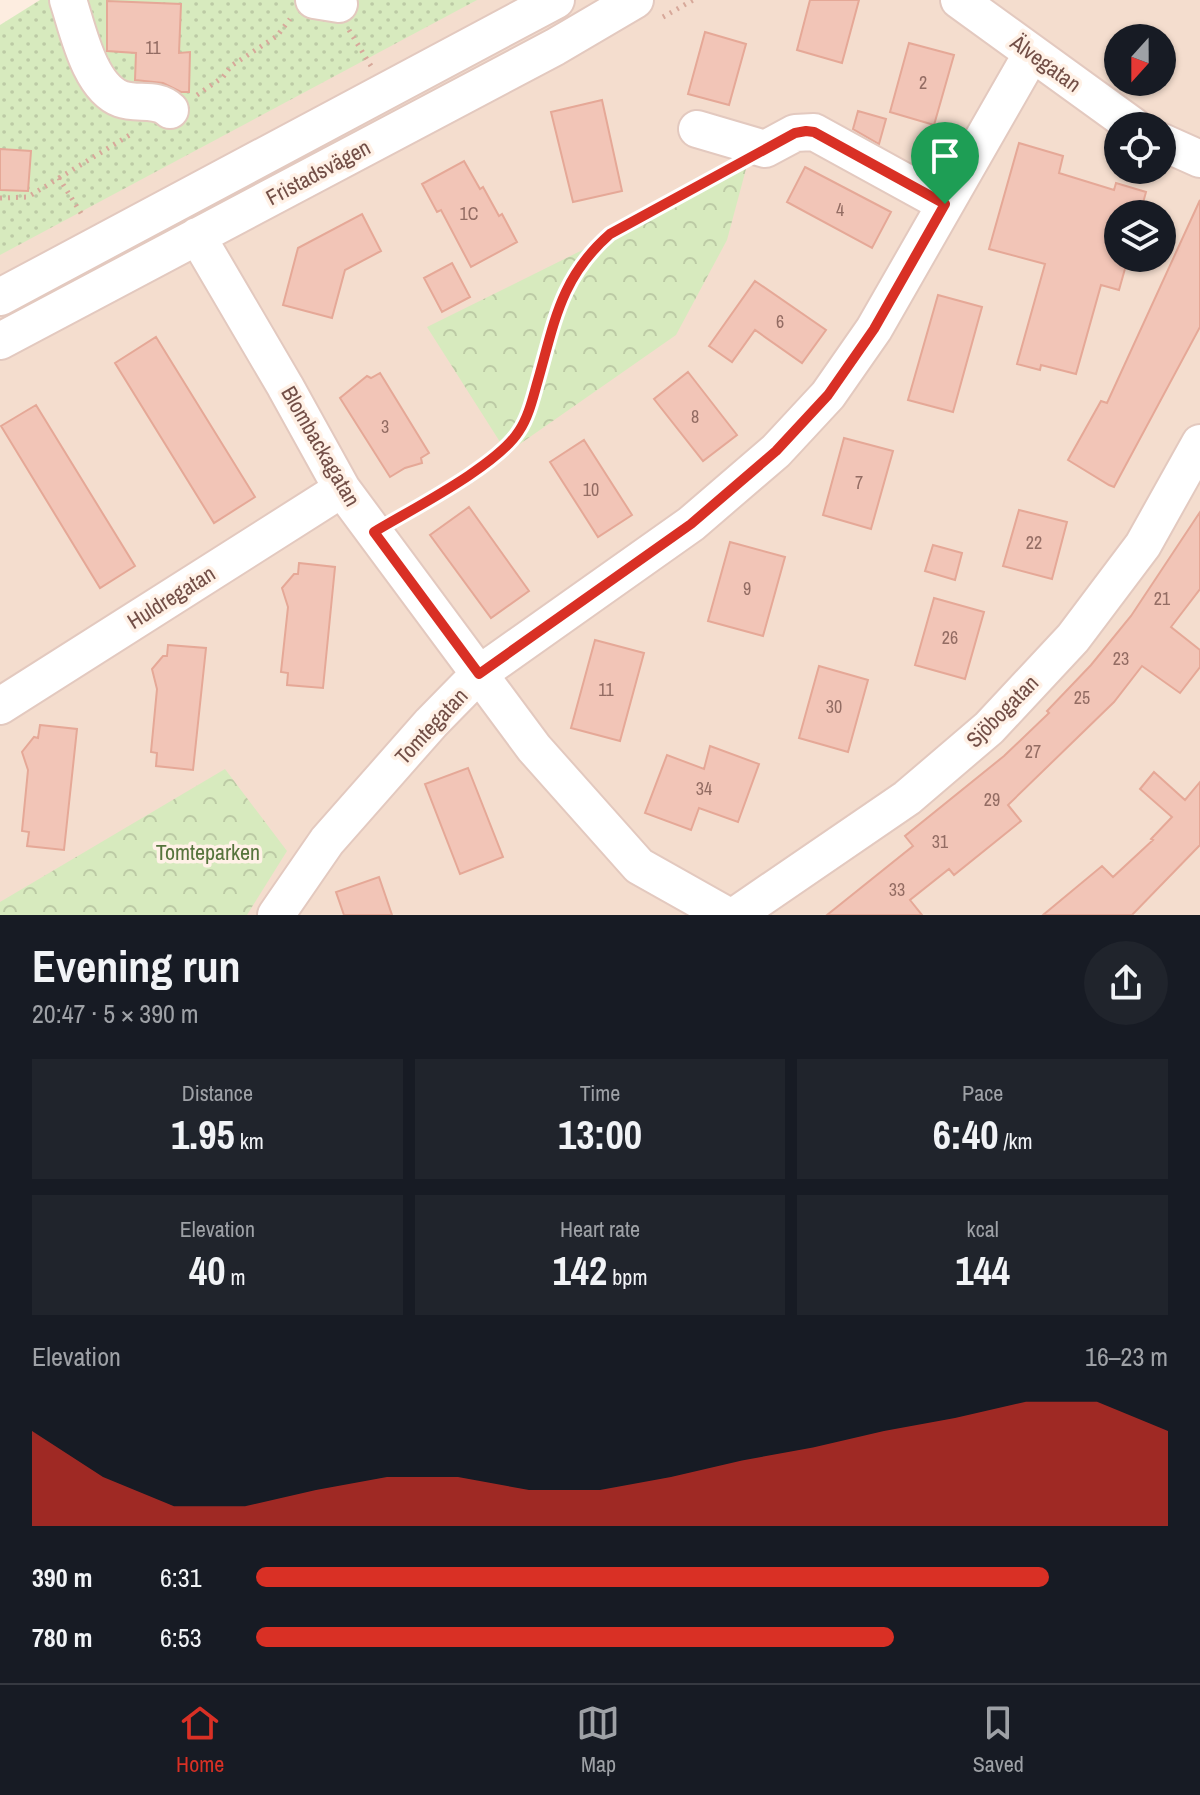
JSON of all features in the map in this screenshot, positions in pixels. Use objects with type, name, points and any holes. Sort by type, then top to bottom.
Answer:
[{"type":"street","points":[[68,0],[96,79],[121,99],[164,104],[170,110]]},
{"type":"street","name":"Fristadsvägen","points":[[0,297],[556,0]]},
{"type":"street","name":"Fristadsvägen","points":[[0,341],[555,47],[635,0]]},
{"type":"street","name":"Älvegatan","points":[[959,0],[1114,112]]},
{"type":"street","name":"Tomtegatan","points":[[276,915],[327,841],[431,723],[479,674],[691,524],[776,451],[828,395],[874,329],[1032,53]]},
{"type":"street","points":[[697,129],[765,149],[795,133],[814,132],[945,204]]},
{"type":"street","points":[[1176,148],[1200,159]]},
{"type":"street","name":"Blombackagatan","points":[[197,236],[342,489],[534,748],[639,866],[726,915]]},
{"type":"street","name":"Sjöbogatan","points":[[736,915],[907,798],[989,728],[1073,638],[1143,545],[1200,443]]},
{"type":"street","name":"Huldregatan","points":[[0,706],[342,489]]},
{"type":"path","points":[[374,532],[484,465],[510,444],[521,429],[530,406],[561,300],[588,253],[610,234],[765,149]]},
{"type":"path","points":[[0,198],[28,197],[59,178],[86,221]]},
{"type":"shaded area","points":[[48,0],[1200,0],[1200,915],[0,915],[0,30]]},
{"type":"green space","points":[[40,0],[477,0],[0,255],[0,25]]},
{"type":"green space","points":[[746,169],[727,240],[676,335],[507,453],[427,327]]},
{"type":"green space","name":"Tomteparken","points":[[225,769],[287,851],[247,915],[0,915],[0,902]]},
{"type":"building","points":[[810,0],[859,0],[842,63],[797,50]]},
{"type":"building","points":[[107,1],[181,4],[179,53],[190,52],[189,92],[181,92],[163,83],[135,80],[136,53],[107,51]]},
{"type":"building","points":[[705,32],[746,44],[729,105],[688,94]]},
{"type":"building","points":[[909,43],[954,55],[934,125],[890,112]]},
{"type":"building","points":[[602,100],[622,191],[573,202],[551,112]]},
{"type":"building","points":[[858,111],[886,119],[879,144],[853,129]]},
{"type":"building","points":[[1019,143],[1063,156],[1059,173],[1114,190],[1116,184],[1119,184],[1146,192],[1144,200],[1104,200],[1104,272],[1124,272],[1119,290],[1101,285],[1076,374],[1041,365],[1040,370],[1017,364],[1045,264],[989,249]]},
{"type":"building","points":[[0,149],[31,151],[28,191],[0,190]]},
{"type":"building","points":[[464,161],[499,216],[502,214],[517,242],[471,267],[441,210],[437,212],[422,184]]},
{"type":"building","points":[[805,167],[891,212],[872,248],[787,202]]},
{"type":"building","points":[[1200,200],[1200,327],[1114,487],[1068,460],[1101,401],[1107,403],[1167,272],[1176,272],[1176,252]]},
{"type":"building","points":[[362,214],[381,251],[345,270],[332,318],[283,305],[298,248]]},
{"type":"building","points":[[452,263],[470,297],[442,312],[424,278]]},
{"type":"building","points":[[755,281],[826,330],[802,363],[755,330],[732,362],[709,346]]},
{"type":"building","points":[[938,295],[982,307],[953,412],[908,400]]},
{"type":"building","points":[[156,337],[255,497],[214,523],[115,363]]},
{"type":"building","points":[[688,372],[737,435],[703,461],[654,399]]},
{"type":"building","points":[[380,373],[429,453],[421,458],[422,463],[390,477],[340,398],[367,376],[371,378]]},
{"type":"building","points":[[36,405],[135,566],[100,588],[1,426]]},
{"type":"building","points":[[844,438],[893,451],[871,529],[823,515]]},
{"type":"building","points":[[584,440],[632,515],[598,537],[550,462]]},
{"type":"building","points":[[469,507],[529,591],[491,618],[430,535]]},
{"type":"building","points":[[1019,510],[1067,522],[1052,579],[1003,566]]},
{"type":"building","points":[[1200,512],[1200,589],[1171,627],[1200,650],[1200,667],[1180,693],[1142,666],[1114,702],[1008,805],[1021,821],[954,875],[949,869],[910,900],[922,915],[827,915],[913,846],[905,836],[1004,756],[1049,713],[1047,711],[1091,665],[1131,616]]},
{"type":"building","points":[[730,542],[785,557],[763,636],[708,621]]},
{"type":"building","points":[[933,545],[962,553],[955,580],[925,571]]},
{"type":"building","points":[[299,563],[335,567],[323,688],[287,685],[288,673],[281,672],[288,607],[282,588],[294,574],[298,574]]},
{"type":"building","points":[[934,598],[984,612],[965,679],[915,665]]},
{"type":"building","points":[[595,640],[644,653],[620,741],[571,728]]},
{"type":"building","points":[[168,645],[206,648],[193,770],[156,766],[157,753],[151,752],[157,689],[152,669],[163,656],[167,656]]},
{"type":"building","points":[[819,666],[868,680],[848,752],[799,738]]},
{"type":"building","points":[[40,725],[77,729],[64,850],[27,846],[29,832],[22,831],[28,770],[22,752],[34,737],[38,738]]},
{"type":"building","points":[[710,746],[759,764],[738,822],[699,808],[691,830],[645,813],[667,755],[704,769]]},
{"type":"building","points":[[468,768],[503,857],[460,874],[425,784]]},
{"type":"building","points":[[1154,772],[1185,800],[1200,782],[1200,845],[1132,915],[1043,915],[1102,866],[1113,877],[1153,840],[1172,817],[1140,789]]},
{"type":"building","points":[[379,877],[392,915],[344,915],[336,892]]},
{"type":"route","points":[[806,131],[814,132],[945,204],[874,329],[828,395],[776,451],[691,524],[479,674],[374,532],[484,465],[510,444],[521,429],[530,406],[561,300],[588,253],[610,234],[795,133],[806,131]]}]
